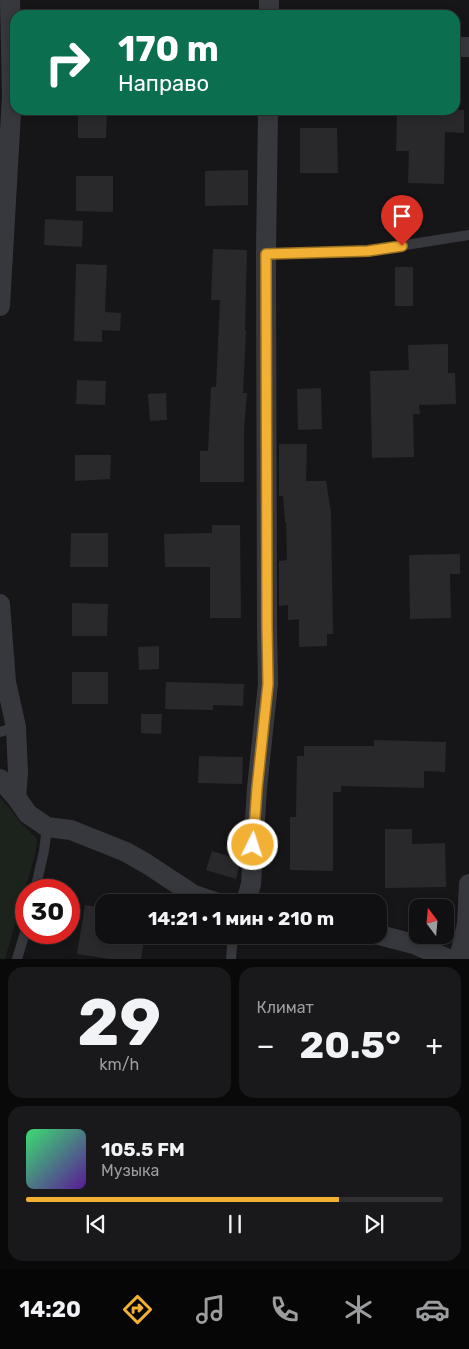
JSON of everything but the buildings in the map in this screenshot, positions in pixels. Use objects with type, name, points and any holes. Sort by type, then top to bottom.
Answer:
[{"type":"street","points":[[0,306],[10,0]]},
{"type":"street","points":[[248,894],[251,884],[257,788],[268,684],[266,254],[268,115]]},
{"type":"street","points":[[0,604],[8,730],[18,773],[16,797]]},
{"type":"street","points":[[0,779],[28,814],[47,827],[71,830],[126,852],[192,894]]},
{"type":"street","points":[[459,959],[467,924],[469,884]]},
{"type":"street","points":[[387,937],[414,944],[448,959]]},
{"type":"lane","points":[[266,254],[368,251],[469,235]]},
{"type":"lane","points":[[38,879],[47,827]]},
{"type":"lane","points":[[17,959],[22,944]]},
{"type":"lane","points":[[231,959],[232,944]]},
{"type":"shaded area","points":[[0,797],[37,839],[36,851],[28,879],[15,879],[15,924],[5,959],[0,959]]},
{"type":"route","points":[[253,845],[268,684],[266,254],[368,251],[402,246]]}]
